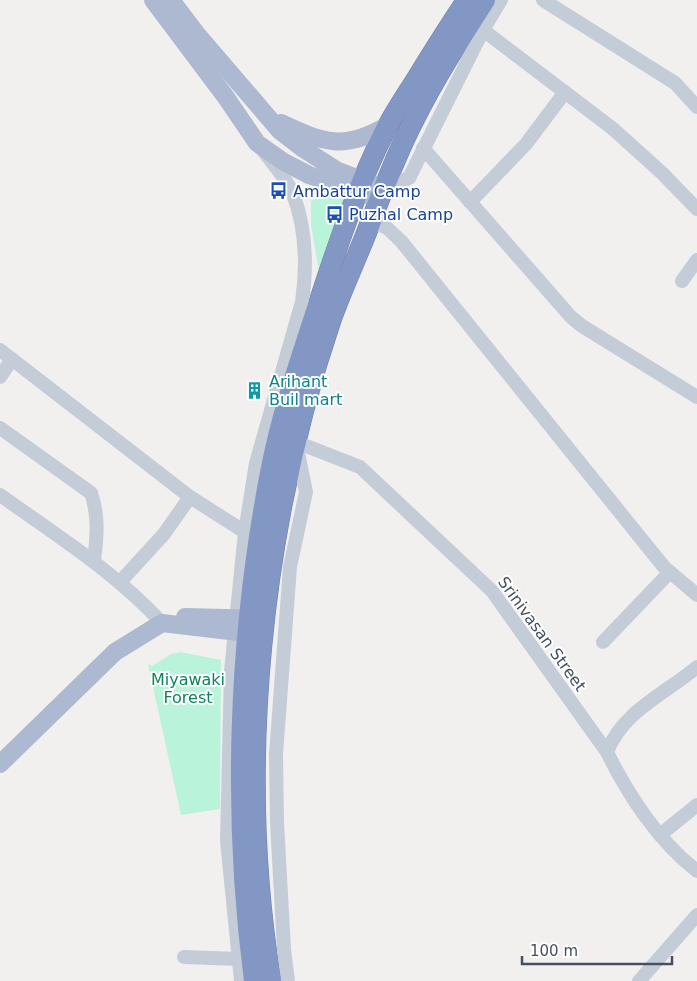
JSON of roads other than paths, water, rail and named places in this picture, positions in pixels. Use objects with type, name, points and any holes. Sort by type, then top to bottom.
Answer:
[{"type":"highway","points":[[254,981],[246,923],[241,842],[240,768],[249,626],[270,472],[292,383],[333,258],[361,185],[388,125],[467,0]]},
{"type":"highway","points":[[271,981],[261,917],[249,626],[296,442],[332,319],[381,194],[413,120],[454,48],[485,0]]},
{"type":"main road","points":[[153,0],[225,96],[257,143],[284,162],[308,175],[361,185]]},
{"type":"main road","points":[[171,0],[196,33],[280,131],[302,148],[338,171],[381,194]]},
{"type":"main road","points":[[265,114],[301,132],[331,142],[368,137],[388,125]]},
{"type":"main road","points":[[0,764],[115,652],[159,620]]},
{"type":"main road","points":[[0,749],[110,644],[159,620],[249,626]]},
{"type":"street","points":[[381,194],[409,178],[483,30],[501,0]]},
{"type":"street","points":[[543,0],[675,83],[697,107]]},
{"type":"street","points":[[483,30],[612,128],[662,173],[697,209]]},
{"type":"street","points":[[470,202],[526,144],[565,92]]},
{"type":"street","points":[[241,981],[227,841],[231,671],[249,626],[245,532],[256,463],[302,302],[305,277],[301,225],[292,193],[257,143]]},
{"type":"street","points":[[423,148],[571,317],[582,326],[697,397]]},
{"type":"street","points":[[370,222],[386,227],[401,240],[597,485],[670,572],[697,594]]},
{"type":"street","points":[[682,281],[697,260]]},
{"type":"street","points":[[0,350],[190,497],[245,532]]},
{"type":"street","points":[[0,377],[12,360]]},
{"type":"street","points":[[0,428],[91,493],[95,505],[98,534],[94,561]]},
{"type":"street","points":[[288,981],[284,949],[277,832],[276,754],[290,567],[306,492],[296,442]]},
{"type":"street","name":"Srinivasan Street","points":[[296,442],[360,466],[492,591],[607,752],[616,772],[660,835],[697,872]]},
{"type":"street","points":[[0,495],[94,561],[120,582],[159,620]]},
{"type":"street","points":[[120,582],[164,534],[190,497]]},
{"type":"street","points":[[603,642],[670,572]]},
{"type":"street","points":[[607,752],[617,733],[634,713],[697,667]]},
{"type":"street","points":[[660,835],[697,805]]},
{"type":"street","points":[[639,981],[697,915]]},
{"type":"street","points":[[184,957],[239,958]]},
{"type":"place","name":"Ambattur Camp","points":[[279,191]]},
{"type":"place","name":"Puzhal Camp","points":[[335,214]]},
{"type":"place","name":"Arihant Buil mart","points":[[255,390]]},
{"type":"park label","name":"Miyawaki Forest","points":[[188,688]]}]
